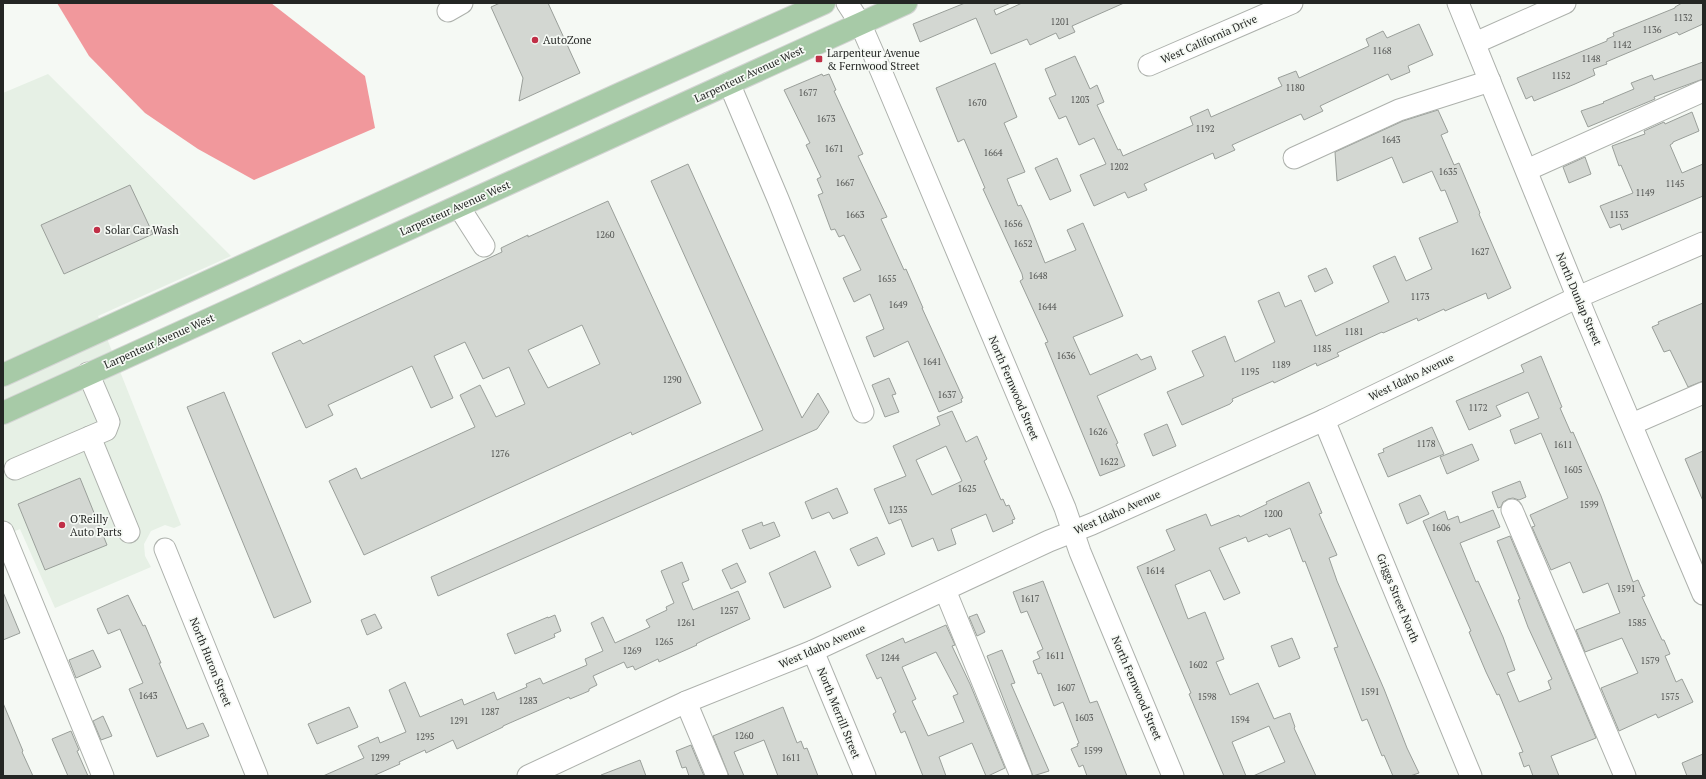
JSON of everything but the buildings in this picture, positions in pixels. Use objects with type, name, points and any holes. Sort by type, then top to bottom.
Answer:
[{"type":"main road","points":[[3,376],[622,93],[824,3]]},
{"type":"main road","name":"Larpenteur Avenue West","points":[[3,413],[88,373],[906,3]]},
{"type":"street","name":"North Fernwood Street","points":[[847,3],[860,23],[1058,494],[1173,776]]},
{"type":"street","name":"West California Drive","points":[[1149,66],[1292,3]]},
{"type":"street","name":"North Dunlap Street","points":[[1458,3],[1578,297],[1632,424],[1695,551],[1703,594]]},
{"type":"street","points":[[1475,43],[1564,3]]},
{"type":"street","points":[[1294,158],[1399,110],[1490,81]]},
{"type":"street","points":[[729,83],[778,199],[863,412]]},
{"type":"street","points":[[1527,170],[1703,90]]},
{"type":"street","points":[[459,206],[484,246]]},
{"type":"street","name":"West Idaho Avenue","points":[[528,776],[559,770],[686,702],[813,651],[1049,541],[1324,420],[1578,297],[1703,243]]},
{"type":"street","points":[[14,469],[106,430],[109,422],[88,373]]},
{"type":"street","points":[[1632,424],[1703,392]]},
{"type":"street","name":"Griggs Street North","points":[[1324,420],[1471,776]]},
{"type":"street","points":[[90,437],[129,532]]},
{"type":"street","points":[[1512,510],[1625,776]]},
{"type":"street","points":[[3,532],[103,776]]},
{"type":"street","name":"North Huron Street","points":[[165,549],[257,776]]},
{"type":"street","points":[[944,590],[1021,776]]},
{"type":"street","name":"North Merrill Street","points":[[813,651],[865,776]]},
{"type":"street","points":[[686,702],[717,776]]},
{"type":"shaded area","points":[[57,3],[271,3],[365,76],[375,128],[254,180],[198,149],[145,113],[89,56]]},
{"type":"shaded area","points":[[48,74],[231,256],[98,316],[181,525],[174,528],[165,525],[151,531],[144,544],[145,556],[151,567],[55,608],[20,529],[3,536],[3,93]]},
{"type":"place","name":"AutoZone","points":[[535,40]]},
{"type":"place","name":"Larpenteur Avenue & Fernwood Street","points":[[819,59]]},
{"type":"place","name":"Solar Car Wash","points":[[97,230]]},
{"type":"place","name":"O'Reilly Auto Parts","points":[[62,525]]}]
